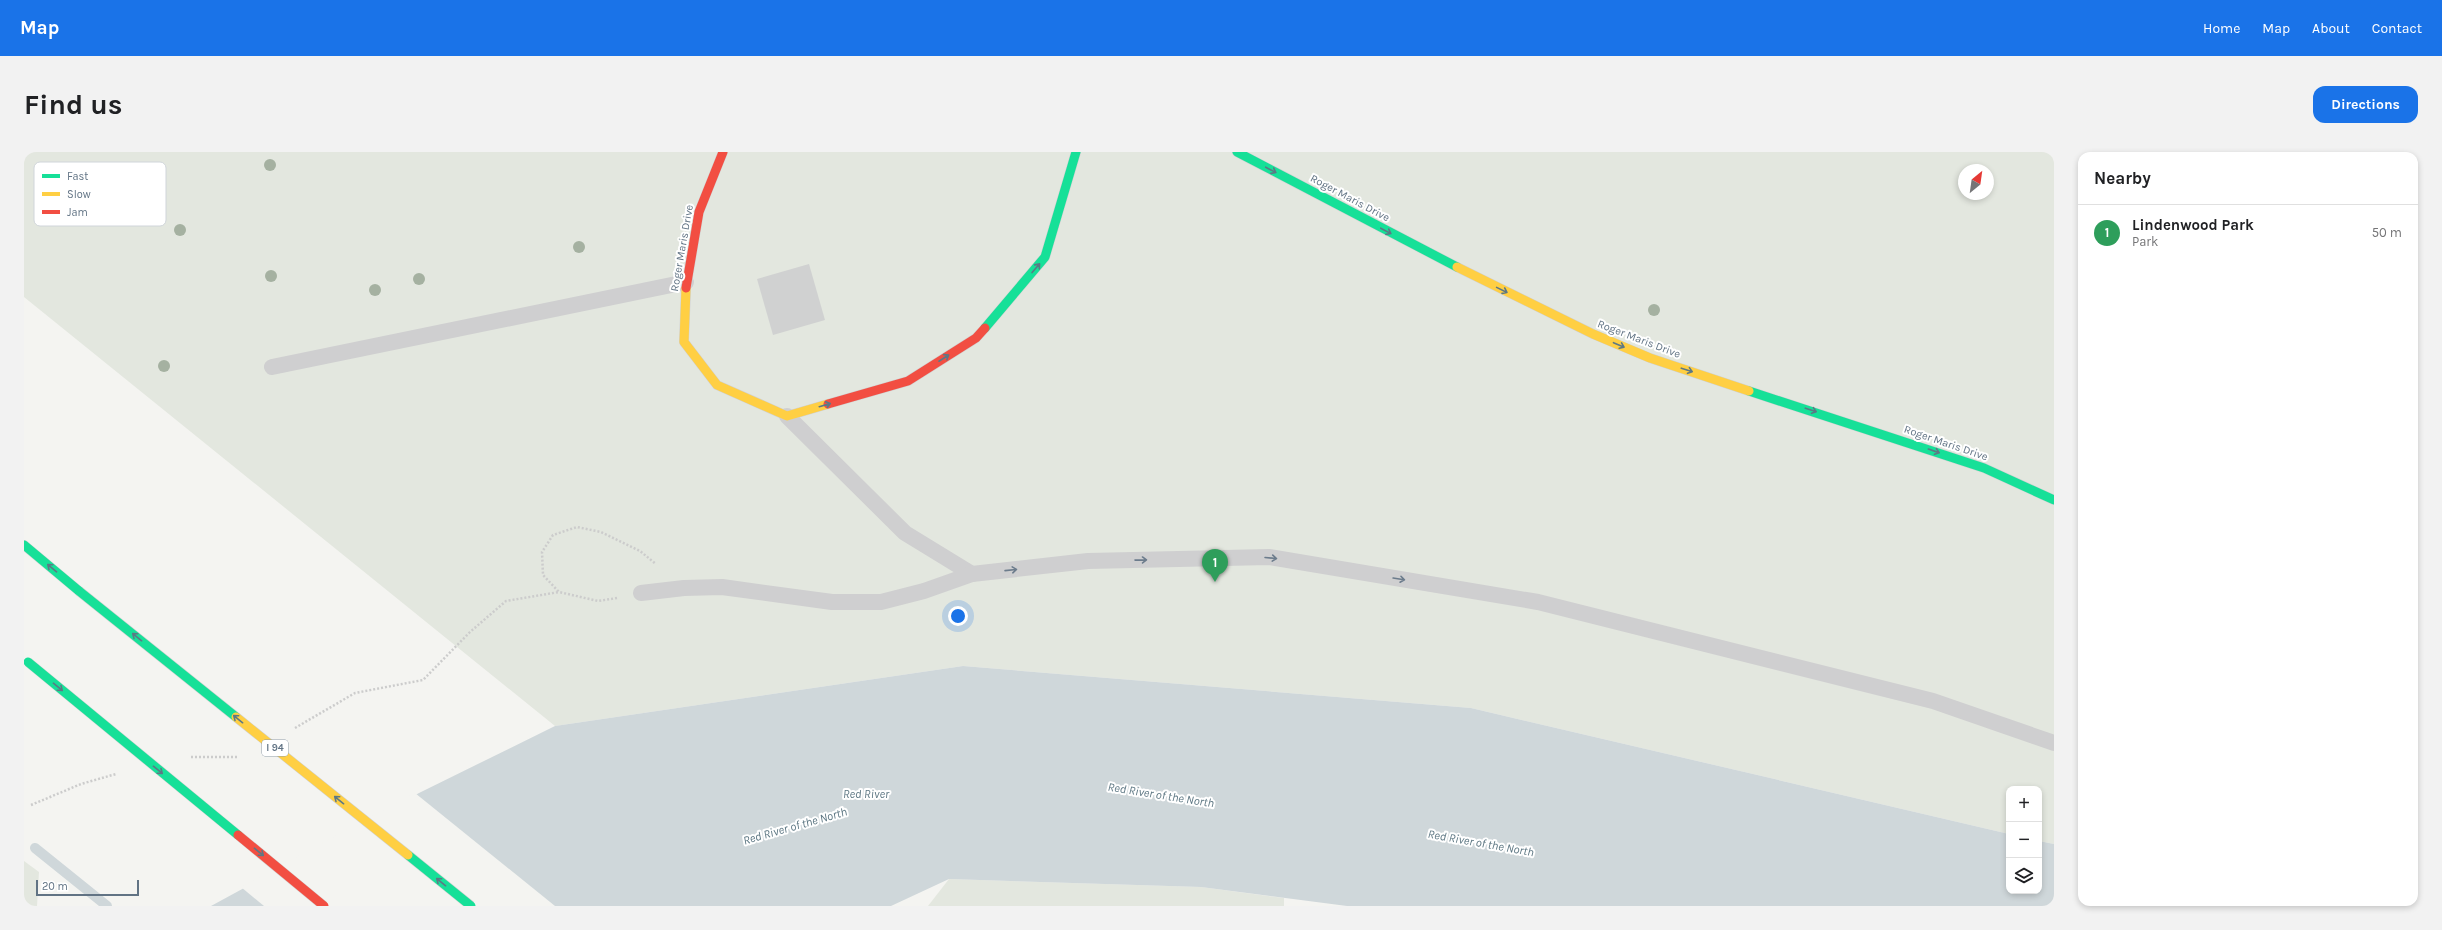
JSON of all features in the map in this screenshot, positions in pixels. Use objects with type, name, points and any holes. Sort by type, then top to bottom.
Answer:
[{"type":"main road","name":"Roger Maris Drive","points":[[723,152],[698,212],[686,282],[684,342],[717,385],[787,416]]},
{"type":"main road","points":[[787,416],[908,382],[976,338],[1045,257],[1076,152]]},
{"type":"main road","name":"Roger Maris Drive","points":[[1237,152],[1422,250],[1593,334],[1650,358],[1984,468],[2054,500]]},
{"type":"main road","name":"I 94","points":[[24,545],[79,591],[471,906]]},
{"type":"main road","points":[[26,661],[324,906]]},
{"type":"lane","points":[[272,367],[686,282]]},
{"type":"lane","points":[[787,416],[906,534],[972,574]]},
{"type":"lane","points":[[641,593],[684,588],[722,587],[832,602],[881,602],[924,591],[972,574],[1088,561],[1269,557],[1538,602],[1933,702],[2054,742]]},
{"type":"path","points":[[559,592],[544,574],[542,552],[553,535],[577,527],[601,532],[640,551],[684,588]]},
{"type":"path","points":[[290,730],[355,693],[423,680],[470,632],[506,601],[559,592],[598,602],[641,593]]},
{"type":"path","points":[[185,757],[244,757]]},
{"type":"path","points":[[31,804],[81,784],[118,774]]},
{"type":"shaded area","points":[[24,152],[2054,152],[2054,844],[2042,842],[2042,786],[2006,786],[2006,833],[1471,708],[963,666],[555,726],[24,297]]},
{"type":"shaded area","points":[[24,861],[39,872],[37,906],[24,906]]},
{"type":"shaded area","points":[[949,879],[1201,887],[1284,898],[1284,906],[928,906]]},
{"type":"water","name":"Red River","points":[[963,666],[1471,708],[2006,833],[2006,894],[2042,894],[2042,842],[2054,844],[2054,906],[1347,906],[1201,887],[949,879],[891,906],[211,906],[419,793],[555,726]]},
{"type":"pier","points":[[415,793],[555,906],[264,906],[241,887]]},
{"type":"building","points":[[809,264],[825,320],[773,335],[757,279]]},
{"type":"waterway","points":[[35,848],[107,906]]},
{"type":"traffic: fast","points":[[985,328],[1045,257],[1076,152]]},
{"type":"traffic: fast","points":[[1237,152],[1457,267]]},
{"type":"traffic: fast","points":[[1749,391],[1984,468],[2054,500]]},
{"type":"traffic: fast","points":[[24,545],[79,591]]},
{"type":"traffic: fast","points":[[79,591],[236,717]]},
{"type":"traffic: fast","points":[[28,662],[238,835]]},
{"type":"traffic: fast","points":[[408,855],[471,906]]},
{"type":"traffic: slow","points":[[1457,267],[1593,334],[1650,358],[1749,391]]},
{"type":"traffic: slow","points":[[686,288],[684,342],[717,385],[787,416],[828,404]]},
{"type":"traffic: slow","points":[[236,717],[408,855]]},
{"type":"traffic: jam","points":[[686,288],[699,212],[723,152]]},
{"type":"traffic: jam","points":[[828,404],[908,381],[976,338],[985,328]]},
{"type":"traffic: jam","points":[[238,835],[324,906]]},
{"type":"place","name":"Lindenwood Park","points":[[1215,582]]},
{"type":"water label","name":"Red River of the North","points":[[1161,795]]},
{"type":"water label","name":"Red River of the North","points":[[795,826]]},
{"type":"water label","name":"Red River of the North","points":[[1481,843]]}]
